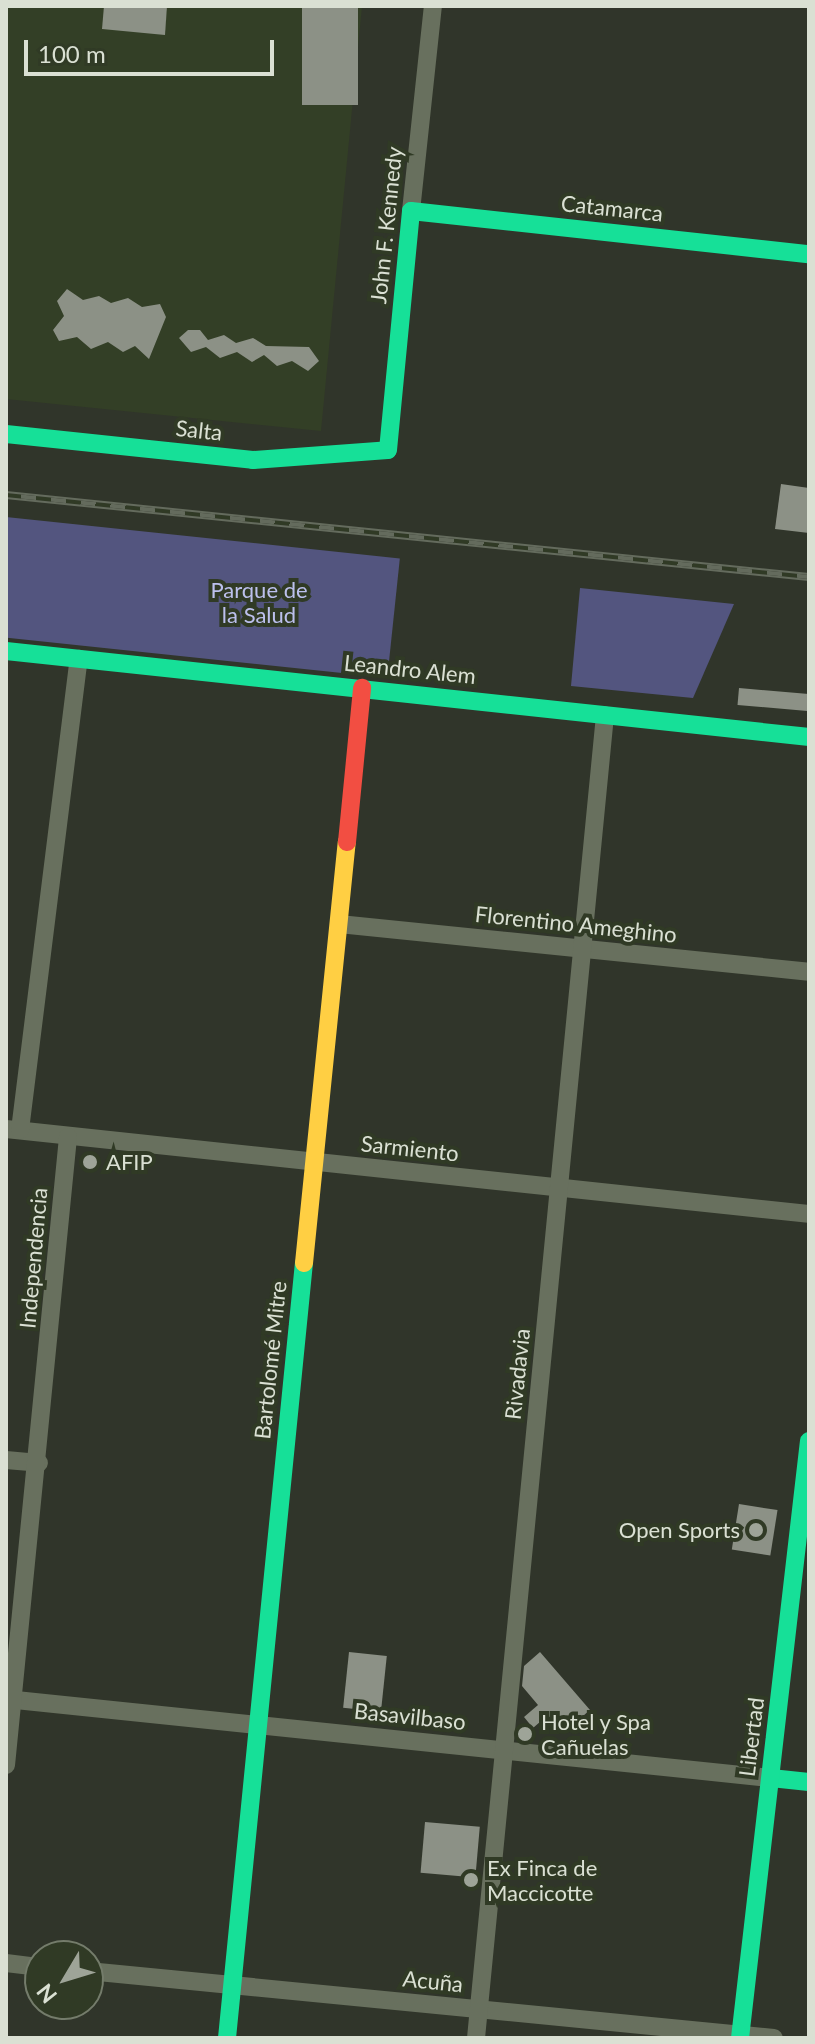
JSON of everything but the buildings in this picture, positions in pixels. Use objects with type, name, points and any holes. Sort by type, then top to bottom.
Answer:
[{"type":"street","name":"John F. Kennedy","points":[[388,450],[433,6]]},
{"type":"street","name":"Catamarca","points":[[411,211],[809,254]]},
{"type":"street","name":"Salta","points":[[6,434],[253,460],[388,450]]},
{"type":"street","name":"Leandro Alem","points":[[6,651],[809,737]]},
{"type":"street","points":[[13,1130],[79,659]]},
{"type":"street","name":"Bartolomé Mitre","points":[[227,2038],[362,688]]},
{"type":"street","name":"Rivadavia","points":[[476,2038],[605,715]]},
{"type":"street","name":"Florentino Ameghino","points":[[339,924],[809,972]]},
{"type":"street","name":"Sarmiento","points":[[13,1130],[809,1214]]},
{"type":"street","name":"Independencia","points":[[6,1765],[10,1700],[39,1463],[68,1137]]},
{"type":"street","name":"Libertad","points":[[740,2036],[809,1441]]},
{"type":"street","points":[[6,1460],[39,1463]]},
{"type":"street","name":"Basavilbaso","points":[[10,1700],[809,1782]]},
{"type":"street","name":"Acuña","points":[[104,1973],[774,2038]]},
{"type":"shaded area","points":[[6,6],[362,6],[321,431],[6,399]]},
{"type":"green space","name":"Parque de la Salud","points":[[6,517],[400,558],[387,678],[6,638]]},
{"type":"green space","points":[[580,588],[734,604],[693,698],[571,686]]},
{"type":"railway","points":[[6,495],[809,577]]},
{"type":"traffic: fast","points":[[6,434],[253,460],[388,450],[411,211],[809,254]]},
{"type":"traffic: fast","points":[[6,651],[809,737]]},
{"type":"traffic: fast","points":[[227,2038],[304,1263]]},
{"type":"traffic: fast","points":[[740,2038],[809,1441]]},
{"type":"traffic: fast","points":[[771,1778],[809,1782]]},
{"type":"traffic: slow","points":[[304,1263],[347,842]]},
{"type":"traffic: jam","points":[[347,842],[362,688]]},
{"type":"place","name":"AFIP","points":[[90,1162]]},
{"type":"place","name":"Open Sports","points":[[756,1530]]},
{"type":"place","name":"Hotel y Spa Cañuelas","points":[[525,1734]]},
{"type":"place","name":"Ex Finca de Maccicotte","points":[[471,1880]]}]
